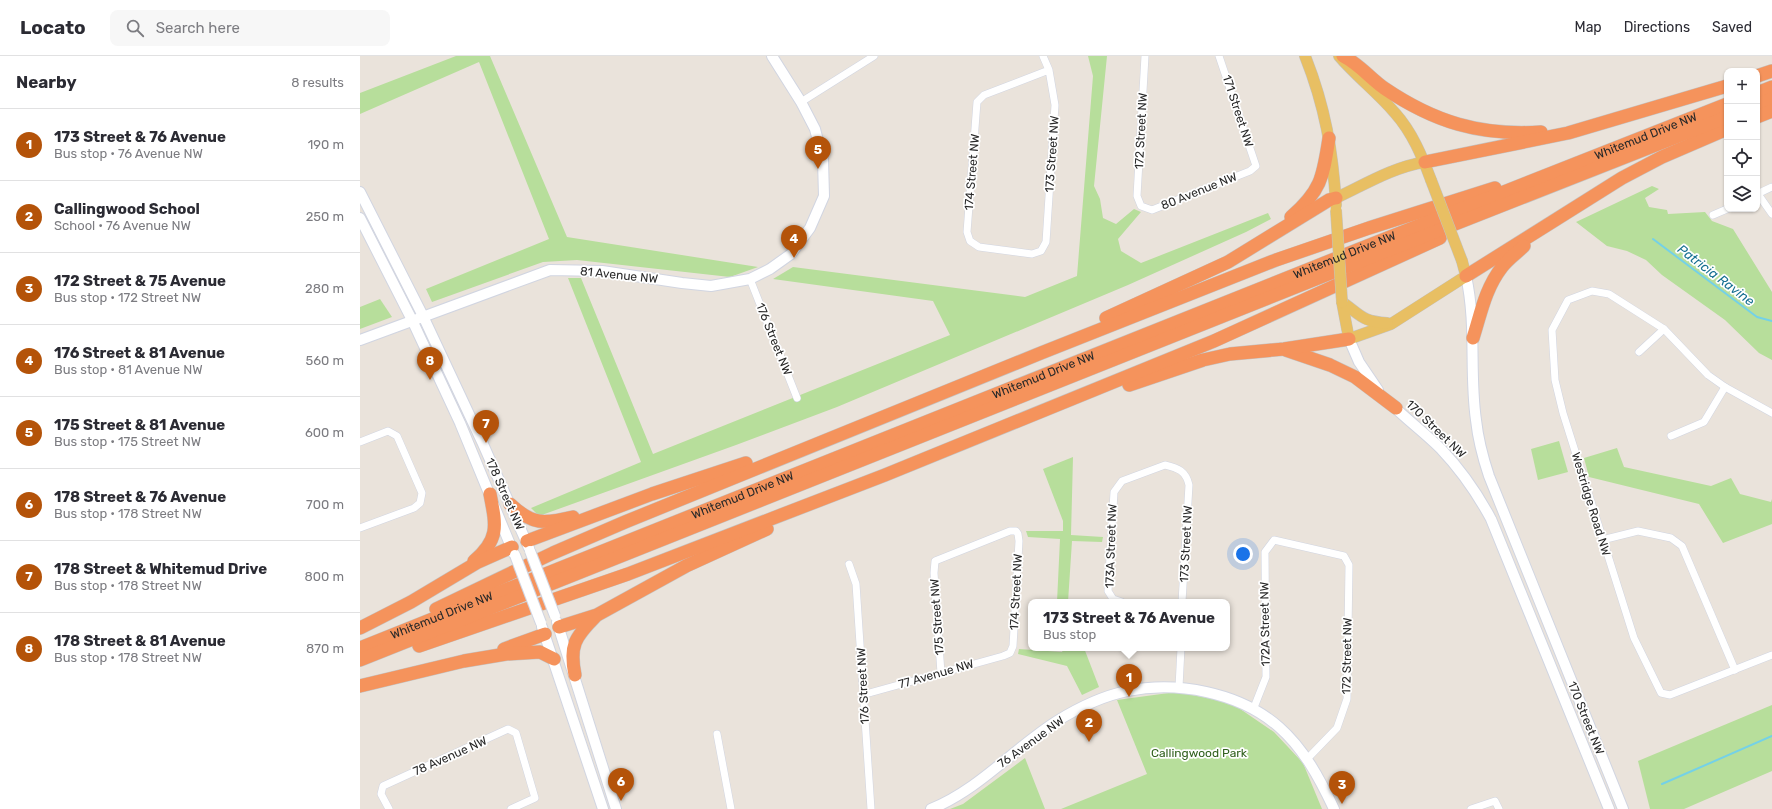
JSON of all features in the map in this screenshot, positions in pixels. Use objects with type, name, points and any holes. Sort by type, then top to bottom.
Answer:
[{"type":"highway","points":[[1343,56],[1352,61],[1380,85],[1409,104],[1451,124],[1506,134],[1541,132],[1619,119]]},
{"type":"highway","points":[[1760,75],[1772,71]]},
{"type":"highway","points":[[1424,162],[1560,135],[1619,119],[1724,87]]},
{"type":"highway","points":[[1760,92],[1772,87]]},
{"type":"highway","points":[[1760,104],[1772,99]]},
{"type":"highway","name":"Whitemud Drive NW","points":[[360,648],[1724,105]]},
{"type":"highway","points":[[1760,116],[1772,111]]},
{"type":"highway","name":"Whitemud Drive NW","points":[[360,660],[1517,199],[1724,118]]},
{"type":"highway","points":[[1466,276],[1586,199],[1642,167],[1724,130]]},
{"type":"highway","points":[[1267,238],[1297,213],[1316,190],[1324,172],[1329,138]]},
{"type":"highway","points":[[382,639],[399,626],[560,550],[735,476],[1041,353],[1290,255],[1486,190],[1535,180]]},
{"type":"highway","points":[[360,664],[381,659],[628,574],[885,475],[1042,412],[1214,341],[1288,308],[1475,222],[1517,199]]},
{"type":"highway","points":[[1041,353],[1078,330],[1228,262],[1329,200],[1336,204]]},
{"type":"highway","points":[[1474,338],[1484,299],[1492,282],[1502,266],[1540,229]]},
{"type":"highway","points":[[1042,412],[1203,360],[1230,354],[1284,350],[1349,339]]},
{"type":"highway","points":[[1284,350],[1330,365],[1355,377],[1396,408]]},
{"type":"highway","points":[[528,546],[618,507],[886,416]]},
{"type":"highway","points":[[575,675],[572,657],[574,645],[581,630],[597,615],[686,566],[885,475]]},
{"type":"highway","points":[[458,574],[484,552],[495,532],[490,494]]},
{"type":"highway","points":[[510,504],[529,519],[541,521],[570,518],[618,507]]},
{"type":"highway","points":[[360,628],[410,602],[478,562],[513,551]]},
{"type":"highway","points":[[557,622],[597,615]]},
{"type":"highway","points":[[360,686],[464,661],[503,649],[543,628]]},
{"type":"highway","points":[[464,661],[524,652],[544,653],[554,659]]},
{"type":"main road","points":[[772,56],[801,102]]},
{"type":"main road","name":"170 Street NW","points":[[1305,56],[1325,114],[1329,138],[1336,204],[1342,302],[1349,339],[1359,362],[1369,379],[1396,408],[1440,448],[1460,470],[1477,494],[1491,519],[1609,809]]},
{"type":"main road","name":"170 Street NW","points":[[1338,56],[1395,113],[1408,130],[1424,162],[1462,261],[1472,310],[1476,419],[1481,450],[1488,476],[1622,809]]},
{"type":"main road","name":"81 Avenue NW","points":[[360,340],[550,270],[602,271],[711,286],[750,279],[770,269],[791,254],[810,228],[824,196],[823,160],[816,129],[801,102]]},
{"type":"main road","points":[[1336,204],[1392,172],[1424,162]]},
{"type":"main road","name":"178 Street NW","points":[[360,192],[423,316],[528,546],[557,622],[575,675],[616,809]]},
{"type":"main road","name":"178 Street NW","points":[[360,218],[412,320],[460,423],[490,494],[543,628],[603,809]]},
{"type":"main road","points":[[1349,339],[1391,324],[1466,276]]},
{"type":"main road","points":[[1342,302],[1362,318],[1371,322],[1391,324]]},
{"type":"main road","points":[[513,551],[528,546]]},
{"type":"main road","points":[[543,628],[557,622]]},
{"type":"main road","name":"76 Avenue NW","points":[[931,809],[965,792],[1057,721],[1091,702],[1127,691],[1180,687],[1222,695],[1253,710],[1279,726],[1308,758]]},
{"type":"main road","points":[[1308,758],[1334,809]]},
{"type":"street","points":[[801,102],[874,56]]},
{"type":"street","name":"173 Street NW","points":[[970,241],[979,247],[1032,254],[1041,251],[1046,242],[1055,105],[1049,70],[1043,56]]},
{"type":"street","name":"172 Street NW","points":[[1141,206],[1137,196],[1145,56]]},
{"type":"street","name":"171 Street NW","points":[[1219,56],[1256,166]]},
{"type":"street","name":"174 Street NW","points":[[970,241],[966,232],[977,102],[984,95],[1049,70]]},
{"type":"street","name":"80 Avenue NW","points":[[1141,206],[1152,210],[1250,171],[1256,166]]},
{"type":"street","points":[[1760,193],[1772,187]]},
{"type":"street","points":[[1760,197],[1772,214]]},
{"type":"street","points":[[1713,215],[1724,210]]},
{"type":"street","name":"176 Street NW","points":[[750,279],[797,398]]},
{"type":"street","name":"Westridge Road NW","points":[[1772,412],[1725,387],[1708,374],[1664,329],[1609,294],[1592,291],[1568,300],[1552,330],[1555,380],[1563,413],[1634,638],[1661,693],[1670,696],[1772,655]]},
{"type":"street","points":[[1639,352],[1664,329]]},
{"type":"street","points":[[1671,436],[1704,422],[1725,387]]},
{"type":"street","points":[[360,442],[388,432],[397,436],[422,493],[420,503],[414,508],[360,528]]},
{"type":"street","name":"173 Street NW","points":[[1114,492],[1122,481],[1165,465],[1182,471],[1188,478],[1189,485],[1182,599]]},
{"type":"street","name":"173A Street NW","points":[[1114,492],[1108,587],[1109,594],[1114,599]]},
{"type":"street","name":"174 Street NW","points":[[935,561],[1010,531],[1018,534],[1019,541],[1013,646],[1010,653]]},
{"type":"street","points":[[1602,540],[1638,531],[1671,538],[1682,546],[1735,670]]},
{"type":"street","name":"172A Street NW","points":[[1253,710],[1266,677],[1264,552],[1274,540],[1344,556]]},
{"type":"street","name":"172 Street NW","points":[[1308,758],[1337,728],[1347,699],[1349,565],[1344,556]]},
{"type":"street","name":"175 Street NW","points":[[935,561],[934,573],[941,673]]},
{"type":"street","name":"176 Street NW","points":[[849,564],[856,584],[862,695],[871,809]]},
{"type":"street","points":[[1180,687],[1181,651]]},
{"type":"street","name":"77 Avenue NW","points":[[862,695],[1010,653]]},
{"type":"street","name":"78 Avenue NW","points":[[389,809],[381,794],[383,786],[508,729],[516,733],[535,798],[511,809]]},
{"type":"street","points":[[717,734],[731,809]]},
{"type":"street","points":[[1471,809],[1495,801],[1499,809]]},
{"type":"green space","points":[[456,56],[490,56],[567,237],[758,267],[730,277],[577,260],[543,262],[432,302],[426,289],[549,239],[479,62],[360,114],[360,93]]},
{"type":"green space","points":[[1088,56],[1107,56],[1094,186],[1100,199],[1103,218],[1116,224],[1134,209],[1141,212],[1118,239],[1121,251],[1141,263],[1268,213],[1271,219],[1246,232],[1128,285],[837,407],[539,516],[531,508],[641,462],[568,278],[581,278],[653,454],[950,335],[933,301],[773,279],[793,267],[1025,297],[1077,276],[1093,76]]},
{"type":"green space","points":[[1652,186],[1659,189],[1645,198],[1649,207],[1667,210],[1668,214],[1705,212],[1712,221],[1733,229],[1772,292],[1772,360],[1759,353],[1725,320],[1662,275],[1646,260],[1627,251],[1607,246],[1576,222]]},
{"type":"green space","points":[[380,299],[392,317],[360,329],[360,307]]},
{"type":"green space","points":[[1559,441],[1568,472],[1538,480],[1531,449]]},
{"type":"green space","points":[[1617,448],[1624,467],[1711,486],[1731,478],[1740,494],[1771,502],[1772,499],[1772,524],[1723,543],[1699,504],[1589,477],[1584,458]]},
{"type":"green space","points":[[1073,457],[1071,535],[1103,537],[1102,542],[1072,541],[1068,599],[1057,599],[1060,539],[1028,537],[1026,531],[1063,531],[1063,521],[1043,469]]},
{"type":"green space","points":[[1019,649],[1028,650],[1028,651],[1085,651],[1099,687],[1082,695],[1067,666],[1018,654]]},
{"type":"green space","name":"Callingwood Park","points":[[1176,692],[1230,702],[1274,732],[1303,763],[1322,809],[1061,809],[1147,774],[1117,700]]},
{"type":"green space","points":[[1772,705],[1772,771],[1684,809],[1650,809],[1638,761]]},
{"type":"green space","points":[[1025,758],[1045,809],[950,809],[963,804]]},
{"type":"waterway","name":"Patricia Ravine","points":[[1653,239],[1757,317],[1772,321]]},
{"type":"waterway","points":[[1662,784],[1772,736]]},
{"type":"place","name":"175 Street & 81 Avenue","points":[[818,169]]},
{"type":"place","name":"176 Street & 81 Avenue","points":[[794,258]]},
{"type":"place","name":"178 Street & 81 Avenue","points":[[430,380]]},
{"type":"place","name":"178 Street & Whitemud Drive","points":[[486,443]]},
{"type":"place","name":"173 Street & 76 Avenue","points":[[1129,697]]},
{"type":"place","name":"Callingwood School","points":[[1089,742]]},
{"type":"place","name":"178 Street & 76 Avenue","points":[[621,801]]},
{"type":"place","name":"172 Street & 75 Avenue","points":[[1342,804]]}]
